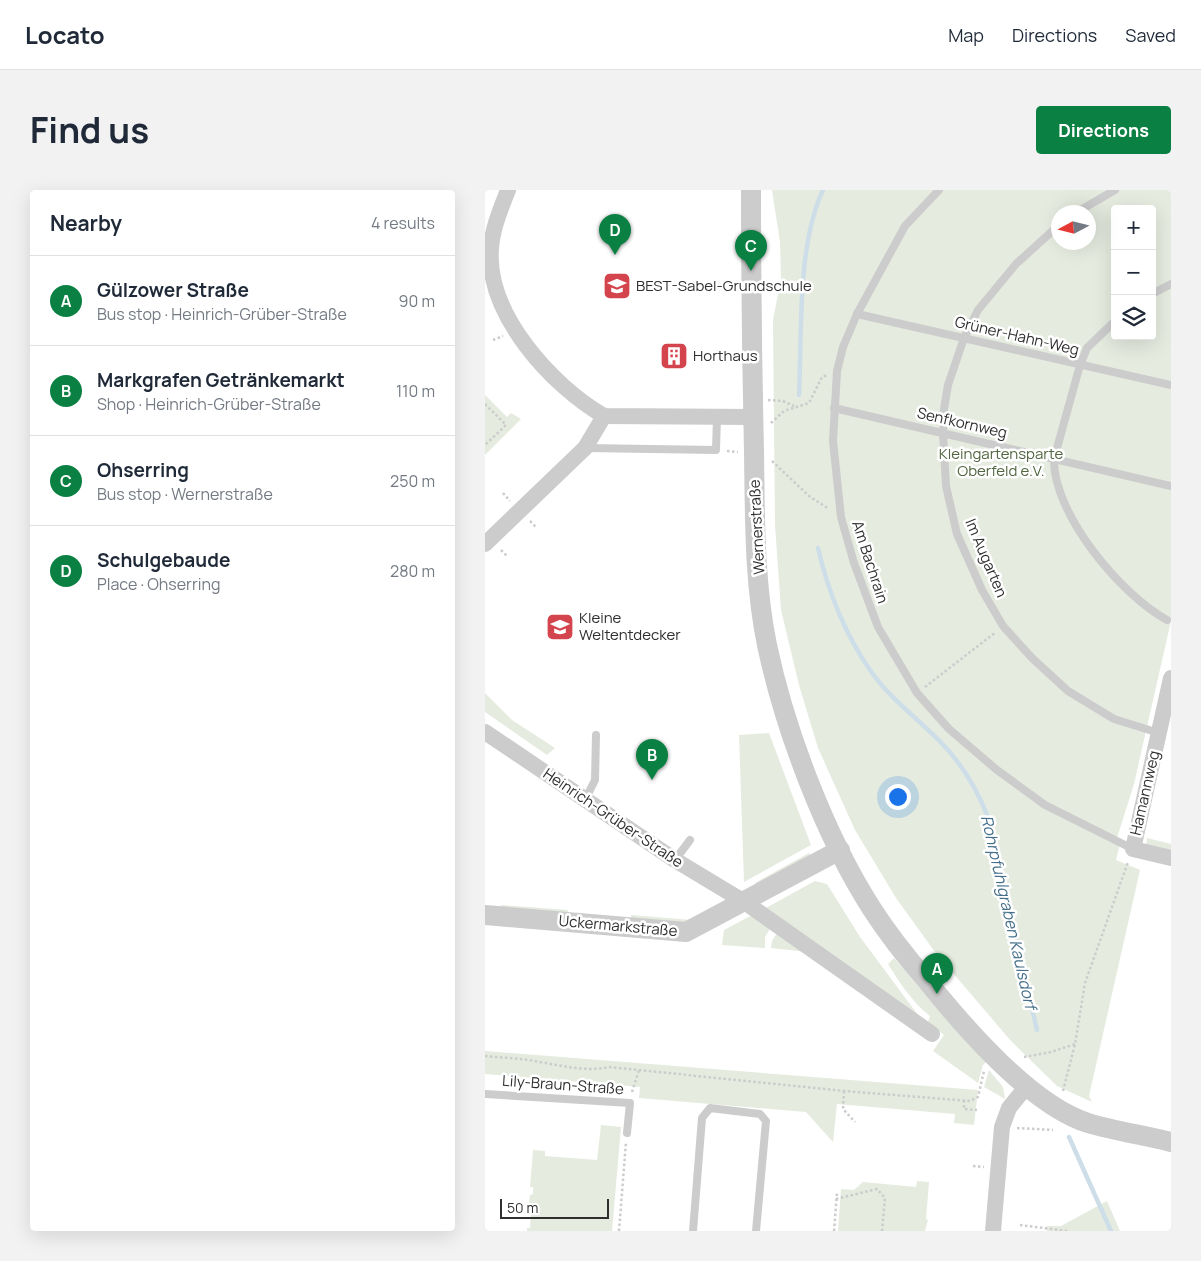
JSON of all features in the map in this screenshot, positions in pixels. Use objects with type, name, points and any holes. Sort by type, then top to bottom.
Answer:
[{"type":"street","points":[[508,190],[500,210],[491,249],[495,284],[510,323],[526,346],[547,369],[590,407],[605,416],[717,417],[762,420]]},
{"type":"street","name":"Wernerstraße","points":[[751,190],[762,420],[756,540],[761,602],[767,645],[787,723],[814,793],[840,850]]},
{"type":"street","points":[[485,544],[585,448],[605,416]]},
{"type":"street","name":"Hamannweg","points":[[1133,848],[1171,678]]},
{"type":"street","name":"Heinrich-Grüber-Straße","points":[[485,732],[675,860],[743,901],[932,1034]]},
{"type":"street","points":[[1133,848],[1171,858]]},
{"type":"street","points":[[743,901],[840,850],[871,907],[899,948],[969,1030],[1026,1087],[1058,1109],[1086,1122],[1171,1142]]},
{"type":"street","name":"Uckermarkstraße","points":[[485,915],[686,932],[743,901]]},
{"type":"street","points":[[993,1231],[1001,1127],[1009,1108],[1026,1087]]},
{"type":"lane","name":"Am Bachrain","points":[[939,190],[905,226],[857,314],[843,347],[837,371],[833,441],[841,517],[854,563],[878,627],[917,693],[949,729],[997,770],[1045,805],[1133,848]]},
{"type":"lane","points":[[1089,205],[1115,190]]},
{"type":"lane","name":"Im Augarten","points":[[1051,232],[1016,264],[978,310],[964,338],[948,385],[943,433],[946,486],[957,534],[982,590],[1003,626],[1032,658],[1068,691],[1114,719],[1159,733]]},
{"type":"lane","points":[[1156,292],[1171,284]]},
{"type":"lane","name":"Grüner-Hahn-Weg","points":[[857,314],[1171,386]]},
{"type":"lane","points":[[1111,325],[1087,348],[1079,365],[1054,459],[1054,470],[1063,497],[1086,542],[1118,582],[1151,612],[1167,620]]},
{"type":"lane","name":"Senfkornweg","points":[[834,408],[1171,486]]},
{"type":"lane","points":[[585,448],[716,450],[717,417]]},
{"type":"lane","points":[[585,800],[595,780],[596,735]]},
{"type":"lane","points":[[675,860],[690,840]]},
{"type":"lane","name":"Lily-Braun-Straße","points":[[485,1094],[630,1103],[627,1133]]},
{"type":"lane","points":[[693,1231],[702,1118],[710,1108],[760,1114],[766,1121],[756,1231]]},
{"type":"path","points":[[762,420],[794,406],[809,403],[822,377],[837,371]]},
{"type":"path","points":[[771,400],[783,401],[794,406]]},
{"type":"path","points":[[485,404],[506,425],[485,445]]},
{"type":"path","points":[[772,461],[809,496],[841,517]]},
{"type":"path","points":[[917,693],[1003,626]]},
{"type":"path","points":[[1062,1094],[1075,1044],[1085,983],[1133,848]]},
{"type":"path","points":[[1024,1057],[1051,1052],[1075,1044]]},
{"type":"path","points":[[485,1056],[538,1061],[561,1067],[593,1070],[609,1067],[844,1091],[970,1101],[978,1097],[980,1088]]},
{"type":"path","points":[[630,1103],[639,1070]]},
{"type":"path","points":[[844,1091],[843,1109],[855,1122]]},
{"type":"path","points":[[965,1100],[964,1109],[977,1110]]},
{"type":"path","points":[[1001,1127],[1053,1130]]},
{"type":"path","points":[[619,1231],[627,1133]]},
{"type":"path","points":[[836,1199],[877,1189],[885,1198],[882,1231]]},
{"type":"path","points":[[833,1231],[837,1193]]},
{"type":"path","points":[[1020,1225],[1067,1231]]},
{"type":"green space","name":"Kleingartensparte Oberfeld e.V.","points":[[772,190],[1171,190],[1171,621],[1134,784],[1117,838],[1121,840],[1116,860],[1140,870],[1089,1096],[1092,1102],[1057,1086],[1011,1041],[935,952],[896,898],[855,830],[818,748],[799,685],[781,610],[775,525],[773,320],[781,279],[780,242]]},
{"type":"green space","points":[[485,395],[507,417],[511,413],[521,419],[485,455]]},
{"type":"green space","points":[[485,693],[512,720],[555,748],[547,755],[485,712]]},
{"type":"green space","points":[[769,733],[811,845],[744,882],[739,735]]},
{"type":"green space","points":[[1147,838],[1171,844],[1171,851],[1146,845]]},
{"type":"green space","points":[[809,853],[811,857],[758,886],[755,883]]},
{"type":"green space","points":[[815,881],[827,884],[860,937],[921,1019],[764,909]]},
{"type":"green space","points":[[501,905],[568,910],[567,915],[503,910]]},
{"type":"green space","points":[[754,914],[771,927],[765,937],[765,948],[722,945],[724,930]]},
{"type":"green space","points":[[631,915],[691,920],[685,922],[632,921]]},
{"type":"green space","points":[[777,933],[780,937],[807,952],[771,948],[772,941]]},
{"type":"green space","points":[[894,958],[936,1007],[988,1060],[983,1065],[978,1083],[933,1051],[944,1035],[928,1022],[930,1016],[912,999],[897,978],[888,964]]},
{"type":"green space","points":[[485,1051],[978,1090],[974,1125],[954,1123],[955,1114],[837,1104],[833,1142],[806,1112],[639,1098],[640,1087],[485,1074]]},
{"type":"green space","points":[[989,1070],[1003,1087],[1005,1099],[984,1087]]},
{"type":"green space","points":[[601,1125],[621,1127],[612,1231],[527,1231],[527,1228],[530,1228],[531,1213],[528,1212],[530,1195],[533,1194],[533,1187],[530,1187],[533,1150],[545,1151],[545,1156],[597,1160]]},
{"type":"green space","points":[[917,1181],[929,1182],[926,1219],[928,1220],[925,1231],[838,1231],[841,1189],[854,1190],[863,1182],[916,1187]]},
{"type":"green space","points":[[1107,1201],[1120,1231],[1047,1231],[1047,1226],[1061,1226]]},
{"type":"waterway","name":"Rohrpfuhlgraben Kaulsdorf","points":[[799,395],[802,290],[805,263],[815,212],[823,190]]},
{"type":"waterway","name":"Rohrpfuhlgraben Kaulsdorf","points":[[818,548],[838,612],[870,670],[897,702],[938,739],[954,757],[976,790],[988,817],[1037,1030]]},
{"type":"waterway","name":"Rohrpfuhlgraben Kaulsdorf","points":[[1069,1137],[1111,1231]]},
{"type":"place","name":"Schulgebaude","points":[[615,255]]},
{"type":"place","name":"Ohserring","points":[[751,271]]},
{"type":"place","name":"BEST-Sabel-Grundschule","points":[[617,286]]},
{"type":"place","name":"Horthaus","points":[[674,356]]},
{"type":"place","name":"Kleine Weltentdecker","points":[[560,627]]},
{"type":"place","name":"Markgrafen Getränkemarkt","points":[[652,780]]},
{"type":"place","name":"Gülzower Straße","points":[[937,994]]}]
